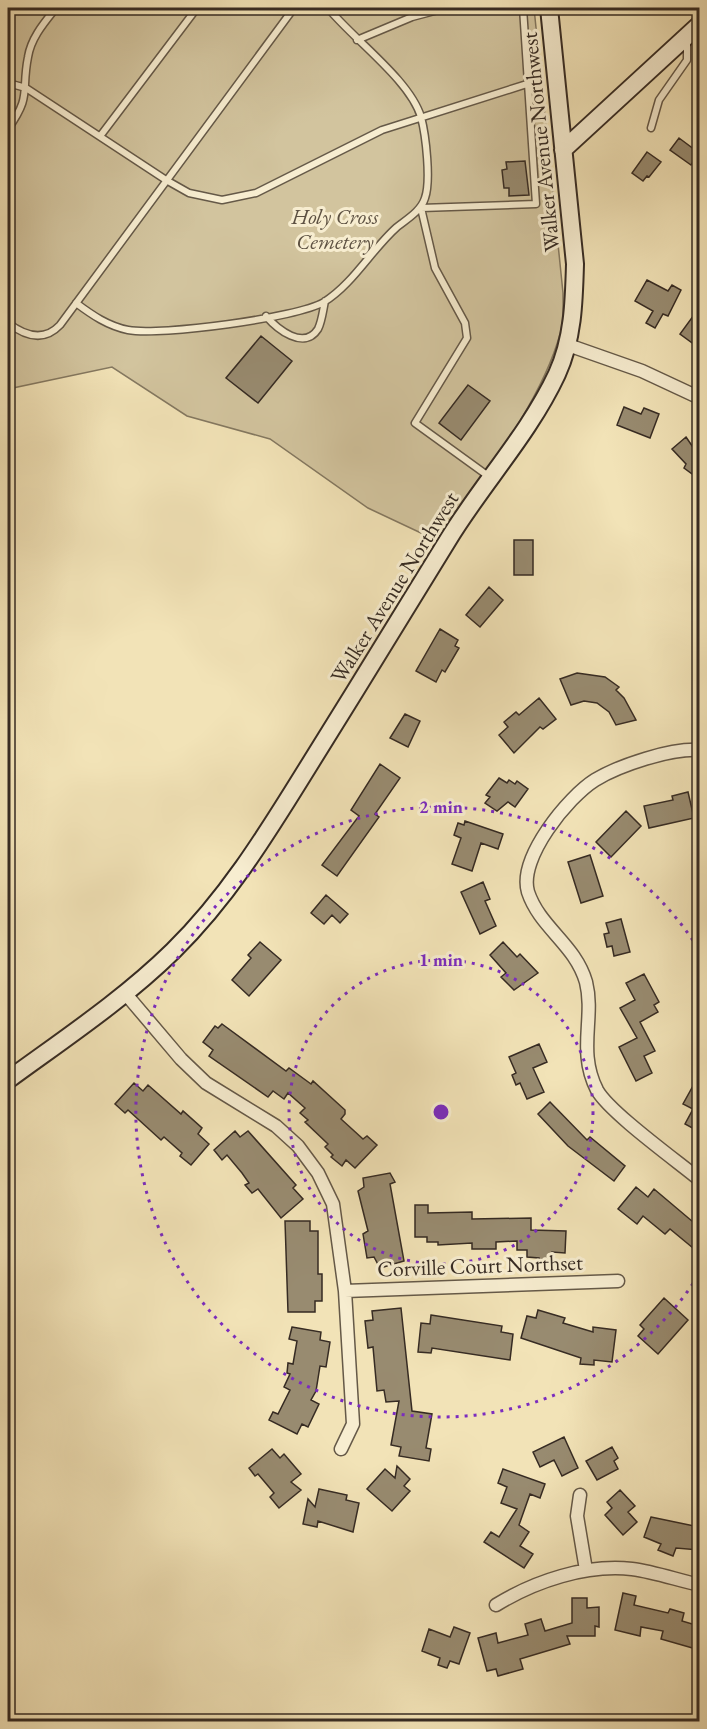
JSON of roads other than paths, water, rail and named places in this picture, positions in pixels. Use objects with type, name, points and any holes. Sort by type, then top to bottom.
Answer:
[{"type":"main road","name":"Walker Avenue Northwest","points":[[8,1080],[95,1018],[173,951],[241,874],[454,530],[539,408],[557,374],[568,345],[574,306],[575,264],[549,8]]},
{"type":"main road","points":[[563,150],[693,30]]},
{"type":"street","points":[[568,345],[642,371],[699,398]]},
{"type":"street","points":[[699,750],[658,756],[595,780],[573,799],[536,846],[527,870],[527,890],[536,910],[581,964],[588,989],[586,1043],[588,1063],[598,1091],[620,1114],[699,1180]]},
{"type":"street","points":[[125,993],[181,1059],[206,1083],[276,1126],[298,1146],[318,1173],[333,1204],[345,1291],[353,1424],[341,1449]]},
{"type":"street","name":"Corville Court Northset","points":[[345,1291],[618,1281]]},
{"type":"street","points":[[579,1495],[577,1516],[586,1570]]},
{"type":"street","points":[[496,1605],[521,1590],[586,1570],[632,1569],[699,1585]]},
{"type":"lane","points":[[8,129],[25,102],[30,50],[42,25],[56,8]]},
{"type":"lane","points":[[100,135],[197,8]]},
{"type":"lane","points":[[8,324],[25,334],[48,335],[76,303],[294,8]]},
{"type":"lane","points":[[76,303],[104,321],[135,331],[192,327],[306,309],[325,301],[393,231],[421,208],[425,198],[427,177],[421,119],[416,105],[404,88],[328,8]]},
{"type":"lane","points":[[357,40],[412,17],[446,8]]},
{"type":"lane","points":[[421,208],[536,204],[530,83],[523,8]]},
{"type":"lane","points":[[651,128],[659,100],[687,60],[693,30]]},
{"type":"lane","points":[[8,83],[26,88],[166,180],[199,196],[222,200],[244,197],[365,137],[530,83]]},
{"type":"lane","points":[[421,208],[435,268],[465,323],[467,338],[415,423],[491,478]]},
{"type":"lane","points":[[266,316],[286,334],[310,336],[319,327],[325,301]]},
{"type":"park label","name":"Holy Cross Cemetery","points":[[335,228]]}]
